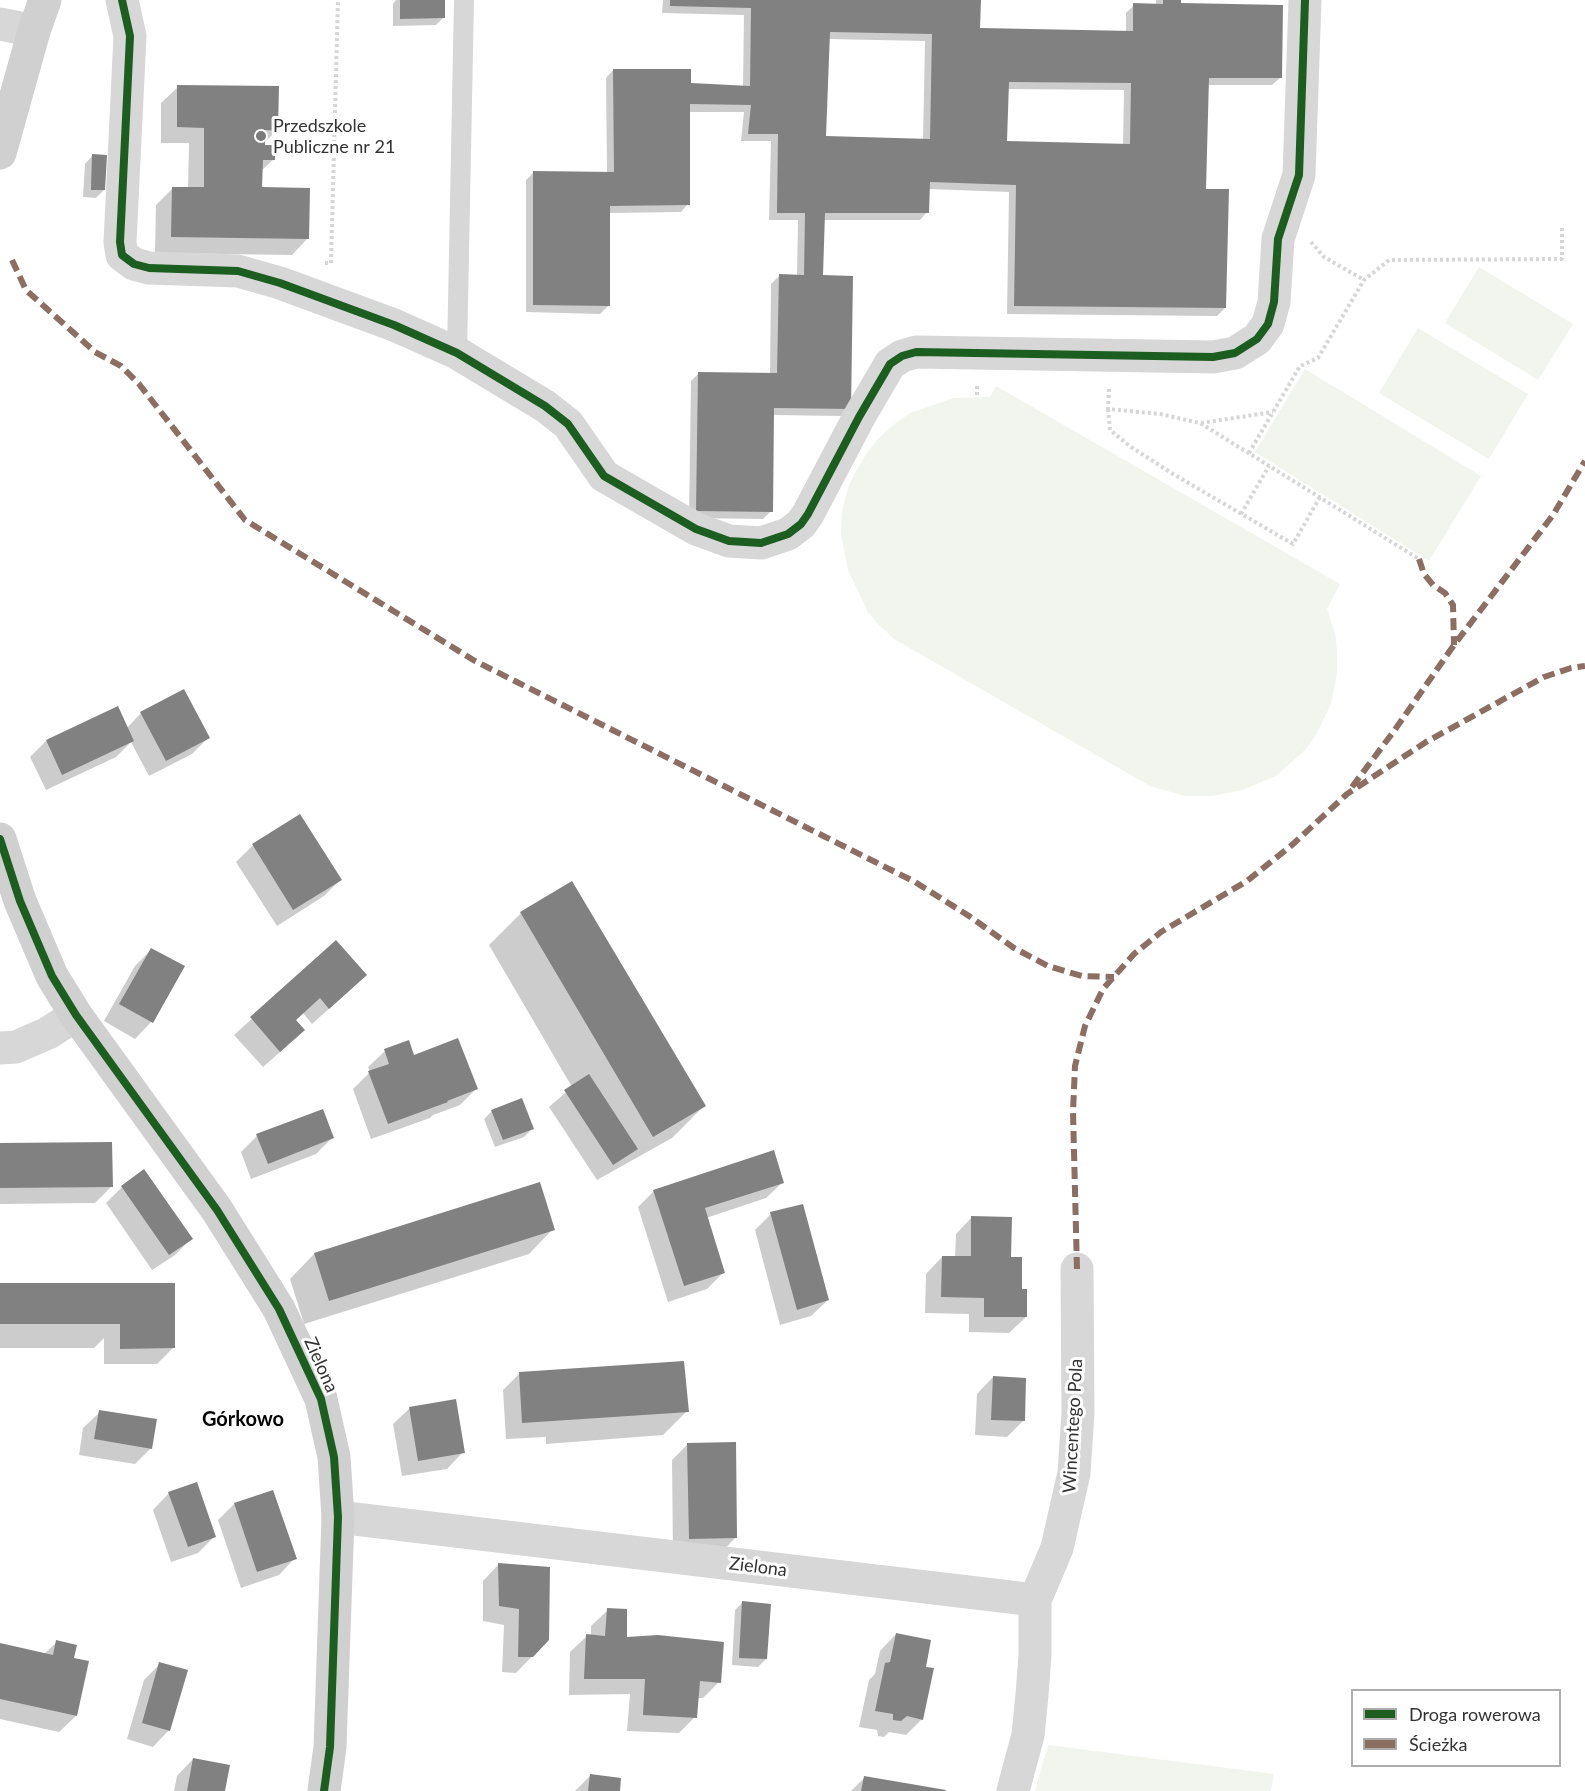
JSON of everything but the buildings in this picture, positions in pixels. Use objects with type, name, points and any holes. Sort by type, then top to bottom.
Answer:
[{"type":"street","points":[[0,153],[34,31],[45,0]]},
{"type":"street","points":[[122,0],[130,36],[120,242],[122,255],[134,264],[149,268],[238,271],[280,283],[394,325],[457,353],[545,406],[568,424],[604,476],[696,529],[729,541],[761,543],[788,534],[801,524],[890,364],[902,356],[916,352],[1213,357],[1235,353],[1257,339],[1268,324],[1274,302],[1278,239],[1299,175],[1305,0]]},
{"type":"street","points":[[0,24],[34,31]]},
{"type":"street","name":"Zielona","points":[[0,839],[20,901],[47,966],[76,1015],[217,1210],[279,1309],[321,1399],[334,1457],[338,1517],[330,1748],[324,1791]]},
{"type":"street","points":[[0,1048],[16,1047],[48,1033],[76,1015]]},
{"type":"street","name":"Wincentego Pola","points":[[1013,1791],[1028,1735],[1035,1655],[1035,1600],[1057,1548],[1074,1473],[1078,1413],[1077,1269]]},
{"type":"street","name":"Zielona","points":[[338,1517],[1035,1600]]},
{"type":"lane","points":[[457,353],[464,0]]},
{"type":"path","points":[[320,262],[332,263],[338,0]]},
{"type":"path","points":[[1287,211],[1324,257],[1364,280]]},
{"type":"path","points":[[1249,453],[1300,366],[1318,358],[1364,280],[1389,260],[1562,259],[1562,225]]},
{"type":"path","points":[[1109,381],[1110,430],[1131,447],[1293,544],[1320,497]]},
{"type":"path","points":[[1108,409],[1160,414],[1200,423],[1419,559]]},
{"type":"path","points":[[1200,423],[1273,412]]},
{"type":"path","points":[[1241,514],[1269,466]]},
{"type":"shaded area","points":[[1479,267],[1573,324],[1538,380],[1445,323]]},
{"type":"shaded area","points":[[1418,328],[1528,394],[1489,459],[1379,393]]},
{"type":"shaded area","points":[[1305,369],[1481,476],[1429,561],[1255,452]]},
{"type":"shaded area","points":[[996,386],[1340,584],[1327,609],[1336,637],[1337,655],[1337,673],[1331,704],[1316,735],[1304,751],[1276,776],[1242,790],[1212,796],[1185,796],[1150,786],[894,639],[868,612],[848,570],[841,534],[842,511],[855,473],[878,439],[910,413],[954,398],[990,397]]},
{"type":"shaded area","points":[[1048,1745],[1274,1774],[1271,1791],[1035,1791]]},
{"type":"marked path","points":[[12,260],[26,290],[95,352],[121,366],[139,384],[245,520],[475,661],[915,882],[1014,948],[1048,966],[1082,976],[1114,977]]},
{"type":"marked path","points":[[1352,787],[1454,645],[1553,515],[1585,461]]},
{"type":"marked path","points":[[1419,559],[1424,574],[1433,585],[1445,593],[1453,605],[1454,645]]},
{"type":"marked path","points":[[1077,1269],[1073,1112],[1075,1066],[1085,1026],[1103,989],[1134,954],[1161,932],[1247,881],[1292,845],[1347,794],[1426,742],[1544,677],[1585,666]]},
{"type":"cycle path","points":[[122,0],[130,36],[120,242],[122,255],[134,264],[149,268],[238,271],[280,283],[394,325],[457,353],[545,406],[568,424],[604,476],[696,529],[729,541],[761,543],[788,534],[801,524],[890,364],[902,356],[916,352],[1213,357],[1235,353],[1257,339],[1268,324],[1274,302],[1278,239],[1299,175],[1305,0]]},
{"type":"cycle path","points":[[0,839],[20,901],[52,976],[76,1015],[217,1210],[279,1309],[321,1399],[334,1457],[338,1517],[330,1747],[324,1791]]},
{"type":"place","name":"Przedszkole Publiczne nr 21","points":[[261,136]]},
{"type":"district","name":"Górkowo","points":[[243,1420]]}]
